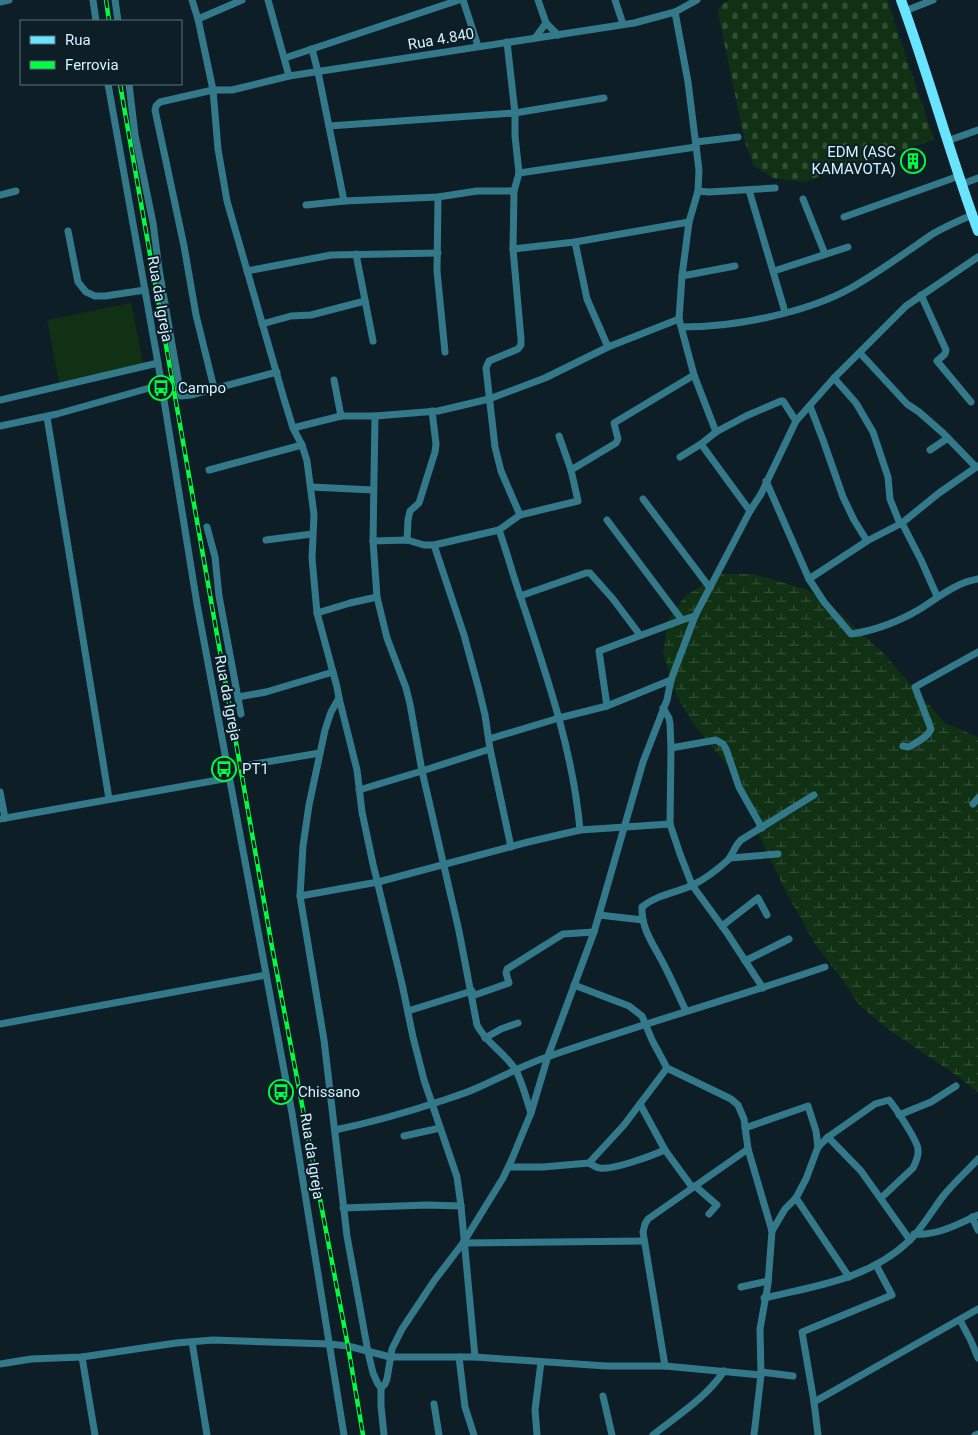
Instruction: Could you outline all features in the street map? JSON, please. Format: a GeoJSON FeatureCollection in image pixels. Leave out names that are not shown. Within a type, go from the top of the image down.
{"type":"FeatureCollection","features":[{"type":"Feature","properties":{"kind":"street"},"geometry":{"type":"LineString","coordinates":[[0,2],[9,0]]}},
{"type":"Feature","properties":{"kind":"street"},"geometry":{"type":"LineString","coordinates":[[93,0],[96,20]]}},
{"type":"Feature","properties":{"kind":"street"},"geometry":{"type":"LineString","coordinates":[[115,0],[118,20]]}},
{"type":"Feature","properties":{"kind":"street"},"geometry":{"type":"LineString","coordinates":[[192,0],[198,19],[212,90],[218,148],[227,201],[284,399],[293,428],[307,460],[314,515],[312,558],[317,613],[357,770],[362,812],[424,1080],[457,1177],[475,1357]]}},
{"type":"Feature","properties":{"kind":"street"},"geometry":{"type":"LineString","coordinates":[[198,19],[242,0]]}},
{"type":"Feature","properties":{"kind":"street"},"geometry":{"type":"LineString","coordinates":[[268,0],[289,76]]}},
{"type":"Feature","properties":{"kind":"street"},"geometry":{"type":"LineString","coordinates":[[285,58],[461,0],[478,46]]}},
{"type":"Feature","properties":{"kind":"street"},"geometry":{"type":"LineString","coordinates":[[538,0],[546,23],[558,35]]}},
{"type":"Feature","properties":{"kind":"street"},"geometry":{"type":"LineString","coordinates":[[615,0],[622,24]]}},
{"type":"Feature","properties":{"kind":"street","name":"Rua 4.840"},"geometry":{"type":"LineString","coordinates":[[214,388],[196,315],[184,246],[155,110],[160,102],[212,90],[232,90],[289,76],[634,23],[675,12],[697,0]]}},
{"type":"Feature","properties":{"kind":"street"},"geometry":{"type":"LineString","coordinates":[[901,0],[920,54],[946,141],[978,231]]}},
{"type":"Feature","properties":{"kind":"street"},"geometry":{"type":"LineString","coordinates":[[905,11],[933,0]]}},
{"type":"Feature","properties":{"kind":"street"},"geometry":{"type":"LineString","coordinates":[[675,12],[688,82],[699,170],[698,191],[689,222],[679,320],[694,375],[716,432]]}},
{"type":"Feature","properties":{"kind":"street"},"geometry":{"type":"LineString","coordinates":[[535,38],[546,23]]}},
{"type":"Feature","properties":{"kind":"street"},"geometry":{"type":"LineString","coordinates":[[507,42],[519,173],[514,191],[513,249],[521,345],[513,351],[493,359],[486,368],[495,447],[501,472],[520,516]]}},
{"type":"Feature","properties":{"kind":"street"},"geometry":{"type":"LineString","coordinates":[[312,49],[344,201]]}},
{"type":"Feature","properties":{"kind":"street","name":"Rua da Igreja"},"geometry":{"type":"LineString","coordinates":[[108,85],[158,363],[197,604],[292,1113],[344,1435]]}},
{"type":"Feature","properties":{"kind":"street","name":"Rua da Igreja"},"geometry":{"type":"LineString","coordinates":[[129,85],[135,135],[153,223],[159,269],[182,396],[214,388]]}},
{"type":"Feature","properties":{"kind":"street"},"geometry":{"type":"LineString","coordinates":[[329,126],[515,113],[604,98]]}},
{"type":"Feature","properties":{"kind":"street"},"geometry":{"type":"LineString","coordinates":[[946,141],[978,130]]}},
{"type":"Feature","properties":{"kind":"street"},"geometry":{"type":"LineString","coordinates":[[519,173],[738,137]]}},
{"type":"Feature","properties":{"kind":"street"},"geometry":{"type":"LineString","coordinates":[[844,217],[960,180],[978,178]]}},
{"type":"Feature","properties":{"kind":"street"},"geometry":{"type":"LineString","coordinates":[[698,191],[775,188]]}},
{"type":"Feature","properties":{"kind":"street"},"geometry":{"type":"LineString","coordinates":[[749,190],[785,312]]}},
{"type":"Feature","properties":{"kind":"street"},"geometry":{"type":"LineString","coordinates":[[0,195],[16,191]]}},
{"type":"Feature","properties":{"kind":"street"},"geometry":{"type":"LineString","coordinates":[[306,205],[438,196],[476,191],[514,191]]}},
{"type":"Feature","properties":{"kind":"street"},"geometry":{"type":"LineString","coordinates":[[438,196],[437,271],[445,352]]}},
{"type":"Feature","properties":{"kind":"street"},"geometry":{"type":"LineString","coordinates":[[803,199],[824,254]]}},
{"type":"Feature","properties":{"kind":"street"},"geometry":{"type":"LineString","coordinates":[[682,328],[757,319],[833,297],[850,289],[933,234],[972,215]]}},
{"type":"Feature","properties":{"kind":"street"},"geometry":{"type":"LineString","coordinates":[[513,249],[574,242],[689,222]]}},
{"type":"Feature","properties":{"kind":"street"},"geometry":{"type":"LineString","coordinates":[[68,231],[78,282],[86,292],[95,296],[105,296],[145,290]]}},
{"type":"Feature","properties":{"kind":"street"},"geometry":{"type":"LineString","coordinates":[[574,242],[587,299],[608,347]]}},
{"type":"Feature","properties":{"kind":"street"},"geometry":{"type":"LineString","coordinates":[[774,271],[848,247]]}},
{"type":"Feature","properties":{"kind":"street"},"geometry":{"type":"LineString","coordinates":[[247,271],[331,255],[438,253]]}},
{"type":"Feature","properties":{"kind":"street"},"geometry":{"type":"LineString","coordinates":[[356,254],[372,341]]}},
{"type":"Feature","properties":{"kind":"street"},"geometry":{"type":"LineString","coordinates":[[381,1388],[387,1379],[392,1349],[402,1329],[434,1281],[463,1243],[509,1167],[531,1113],[548,1056],[594,932],[644,762],[667,700],[671,680],[695,616],[750,510],[761,494],[796,421],[888,322],[921,295],[978,257]]}},
{"type":"Feature","properties":{"kind":"street"},"geometry":{"type":"LineString","coordinates":[[682,276],[735,266]]}},
{"type":"Feature","properties":{"kind":"street"},"geometry":{"type":"LineString","coordinates":[[921,295],[946,350],[945,354],[937,361],[970,402]]}},
{"type":"Feature","properties":{"kind":"street"},"geometry":{"type":"LineString","coordinates":[[262,324],[291,316],[312,315],[365,301]]}},
{"type":"Feature","properties":{"kind":"street"},"geometry":{"type":"LineString","coordinates":[[293,428],[341,416],[374,416],[432,411],[489,399],[545,378],[608,347],[679,320]]}},
{"type":"Feature","properties":{"kind":"street"},"geometry":{"type":"LineString","coordinates":[[809,579],[867,541],[901,524],[939,493],[977,466],[919,412],[907,404],[860,353]]}},
{"type":"Feature","properties":{"kind":"street"},"geometry":{"type":"LineString","coordinates":[[0,400],[158,363]]}},
{"type":"Feature","properties":{"kind":"street"},"geometry":{"type":"LineString","coordinates":[[214,388],[277,372]]}},
{"type":"Feature","properties":{"kind":"street"},"geometry":{"type":"LineString","coordinates":[[571,470],[616,443],[618,439],[614,423],[694,375]]}},
{"type":"Feature","properties":{"kind":"street"},"geometry":{"type":"LineString","coordinates":[[834,378],[856,403],[873,432],[888,477],[890,499],[937,596]]}},
{"type":"Feature","properties":{"kind":"street"},"geometry":{"type":"LineString","coordinates":[[334,380],[341,416]]}},
{"type":"Feature","properties":{"kind":"street"},"geometry":{"type":"LineString","coordinates":[[0,426],[48,417],[160,384]]}},
{"type":"Feature","properties":{"kind":"street"},"geometry":{"type":"LineString","coordinates":[[680,457],[716,432],[746,416],[783,400],[796,421]]}},
{"type":"Feature","properties":{"kind":"street"},"geometry":{"type":"LineString","coordinates":[[810,406],[824,440],[843,497],[867,541]]}},
{"type":"Feature","properties":{"kind":"street"},"geometry":{"type":"LineString","coordinates":[[407,540],[410,511],[418,504],[435,452],[436,444],[432,411]]}},
{"type":"Feature","properties":{"kind":"street"},"geometry":{"type":"LineString","coordinates":[[374,416],[373,541],[377,597],[386,638],[406,688],[477,1025],[485,1038],[516,1070],[531,1113]]}},
{"type":"Feature","properties":{"kind":"street"},"geometry":{"type":"LineString","coordinates":[[48,417],[109,799]]}},
{"type":"Feature","properties":{"kind":"street"},"geometry":{"type":"LineString","coordinates":[[373,541],[407,540],[424,545],[434,545],[499,530],[520,516],[578,501],[571,470],[559,436]]}},
{"type":"Feature","properties":{"kind":"street"},"geometry":{"type":"LineString","coordinates":[[930,450],[948,438]]}},
{"type":"Feature","properties":{"kind":"street"},"geometry":{"type":"LineString","coordinates":[[701,444],[750,510]]}},
{"type":"Feature","properties":{"kind":"street"},"geometry":{"type":"LineString","coordinates":[[209,470],[302,445]]}},
{"type":"Feature","properties":{"kind":"street"},"geometry":{"type":"LineString","coordinates":[[766,481],[809,579],[824,602],[851,634],[861,633],[903,617],[921,608],[937,596],[968,581],[978,579]]}},
{"type":"Feature","properties":{"kind":"street"},"geometry":{"type":"LineString","coordinates":[[312,488],[374,490]]}},
{"type":"Feature","properties":{"kind":"street"},"geometry":{"type":"LineString","coordinates":[[643,498],[710,588]]}},
{"type":"Feature","properties":{"kind":"street"},"geometry":{"type":"LineString","coordinates":[[607,520],[682,620]]}},
{"type":"Feature","properties":{"kind":"street"},"geometry":{"type":"LineString","coordinates":[[207,527],[215,557],[219,596],[241,714]]}},
{"type":"Feature","properties":{"kind":"street"},"geometry":{"type":"LineString","coordinates":[[499,530],[559,718],[570,763],[580,830]]}},
{"type":"Feature","properties":{"kind":"street"},"geometry":{"type":"LineString","coordinates":[[266,540],[312,534]]}},
{"type":"Feature","properties":{"kind":"street"},"geometry":{"type":"LineString","coordinates":[[434,545],[464,635],[485,715],[490,749],[511,847]]}},
{"type":"Feature","properties":{"kind":"street"},"geometry":{"type":"LineString","coordinates":[[520,596],[590,573],[613,599],[640,636]]}},
{"type":"Feature","properties":{"kind":"street"},"geometry":{"type":"LineString","coordinates":[[317,613],[377,597]]}},
{"type":"Feature","properties":{"kind":"street"},"geometry":{"type":"LineString","coordinates":[[607,706],[599,651],[695,616]]}},
{"type":"Feature","properties":{"kind":"street"},"geometry":{"type":"LineString","coordinates":[[903,746],[910,746],[928,734],[931,729],[915,687],[978,652]]}},
{"type":"Feature","properties":{"kind":"street"},"geometry":{"type":"LineString","coordinates":[[238,697],[266,692],[333,672]]}},
{"type":"Feature","properties":{"kind":"street"},"geometry":{"type":"LineString","coordinates":[[489,739],[607,706],[671,680]]}},
{"type":"Feature","properties":{"kind":"street"},"geometry":{"type":"LineString","coordinates":[[339,698],[331,712],[325,730],[309,805],[303,846],[300,896],[317,992],[343,1208],[368,1352],[373,1373],[381,1388],[384,1435]]}},
{"type":"Feature","properties":{"kind":"street"},"geometry":{"type":"LineString","coordinates":[[663,708],[669,718],[671,748],[670,824],[680,854],[692,885],[763,988]]}},
{"type":"Feature","properties":{"kind":"street"},"geometry":{"type":"LineString","coordinates":[[671,748],[716,740],[723,744],[739,787],[762,828]]}},
{"type":"Feature","properties":{"kind":"street"},"geometry":{"type":"LineString","coordinates":[[360,790],[490,749]]}},
{"type":"Feature","properties":{"kind":"street"},"geometry":{"type":"LineString","coordinates":[[248,765],[320,753]]}},
{"type":"Feature","properties":{"kind":"street"},"geometry":{"type":"LineString","coordinates":[[0,792],[3,818],[229,778]]}},
{"type":"Feature","properties":{"kind":"street"},"geometry":{"type":"LineString","coordinates":[[686,1011],[662,960],[652,944],[643,920],[642,908],[652,900],[692,885],[707,876],[730,858],[735,846],[741,840],[814,795]]}},
{"type":"Feature","properties":{"kind":"street"},"geometry":{"type":"LineString","coordinates":[[300,896],[378,882],[580,830],[670,824]]}},
{"type":"Feature","properties":{"kind":"street"},"geometry":{"type":"LineString","coordinates":[[730,858],[778,854]]}},
{"type":"Feature","properties":{"kind":"street"},"geometry":{"type":"LineString","coordinates":[[722,926],[758,898],[767,915]]}},
{"type":"Feature","properties":{"kind":"street"},"geometry":{"type":"LineString","coordinates":[[599,915],[643,920]]}},
{"type":"Feature","properties":{"kind":"street"},"geometry":{"type":"LineString","coordinates":[[408,1011],[509,983],[506,973],[507,969],[563,934],[594,932]]}},
{"type":"Feature","properties":{"kind":"street"},"geometry":{"type":"LineString","coordinates":[[745,961],[788,939]]}},
{"type":"Feature","properties":{"kind":"street"},"geometry":{"type":"LineString","coordinates":[[335,1130],[391,1117],[432,1104],[476,1089],[548,1056],[825,967]]}},
{"type":"Feature","properties":{"kind":"street"},"geometry":{"type":"LineString","coordinates":[[0,1024],[266,975]]}},
{"type":"Feature","properties":{"kind":"street"},"geometry":{"type":"LineString","coordinates":[[574,985],[629,1006],[642,1016],[667,1068],[738,1104],[745,1128],[748,1149],[772,1231],[768,1281],[760,1329],[761,1373],[754,1435]]}},
{"type":"Feature","properties":{"kind":"street"},"geometry":{"type":"LineString","coordinates":[[485,1038],[501,1029],[518,1024]]}},
{"type":"Feature","properties":{"kind":"street"},"geometry":{"type":"LineString","coordinates":[[589,1163],[624,1125],[667,1068]]}},
{"type":"Feature","properties":{"kind":"street"},"geometry":{"type":"LineString","coordinates":[[900,1115],[931,1102],[956,1086]]}},
{"type":"Feature","properties":{"kind":"street"},"geometry":{"type":"LineString","coordinates":[[818,1146],[875,1104],[889,1100],[918,1147],[917,1162],[881,1198]]}},
{"type":"Feature","properties":{"kind":"street"},"geometry":{"type":"LineString","coordinates":[[640,1104],[665,1150],[694,1186],[717,1206],[709,1214]]}},
{"type":"Feature","properties":{"kind":"street"},"geometry":{"type":"LineString","coordinates":[[745,1128],[808,1106],[816,1131],[818,1146],[806,1179],[796,1198],[785,1209],[772,1231]]}},
{"type":"Feature","properties":{"kind":"street"},"geometry":{"type":"LineString","coordinates":[[404,1136],[440,1128]]}},
{"type":"Feature","properties":{"kind":"street"},"geometry":{"type":"LineString","coordinates":[[828,1137],[861,1171],[912,1237]]}},
{"type":"Feature","properties":{"kind":"street"},"geometry":{"type":"LineString","coordinates":[[665,1366],[643,1228],[648,1219],[748,1149]]}},
{"type":"Feature","properties":{"kind":"street"},"geometry":{"type":"LineString","coordinates":[[509,1167],[543,1167],[589,1163],[599,1168],[607,1168],[665,1150]]}},
{"type":"Feature","properties":{"kind":"street"},"geometry":{"type":"LineString","coordinates":[[764,1298],[841,1280],[876,1265],[896,1252],[912,1237],[945,1194],[978,1159]]}},
{"type":"Feature","properties":{"kind":"street"},"geometry":{"type":"LineString","coordinates":[[796,1198],[849,1277]]}},
{"type":"Feature","properties":{"kind":"street"},"geometry":{"type":"LineString","coordinates":[[343,1208],[427,1205],[461,1206]]}},
{"type":"Feature","properties":{"kind":"street"},"geometry":{"type":"LineString","coordinates":[[912,1237],[934,1233],[975,1216],[978,1230]]}},
{"type":"Feature","properties":{"kind":"street"},"geometry":{"type":"LineString","coordinates":[[463,1243],[644,1241]]}},
{"type":"Feature","properties":{"kind":"street"},"geometry":{"type":"LineString","coordinates":[[818,1435],[802,1332],[892,1295],[876,1265]]}},
{"type":"Feature","properties":{"kind":"street"},"geometry":{"type":"LineString","coordinates":[[740,1287],[768,1281]]}},
{"type":"Feature","properties":{"kind":"street"},"geometry":{"type":"LineString","coordinates":[[814,1402],[978,1309]]}},
{"type":"Feature","properties":{"kind":"street"},"geometry":{"type":"LineString","coordinates":[[960,1320],[978,1358]]}},
{"type":"Feature","properties":{"kind":"street"},"geometry":{"type":"LineString","coordinates":[[0,1364],[31,1359],[82,1357],[213,1340],[328,1344],[348,1346],[390,1357],[475,1357],[606,1366],[665,1366],[793,1376]]}},
{"type":"Feature","properties":{"kind":"street"},"geometry":{"type":"LineString","coordinates":[[192,1342],[207,1435]]}},
{"type":"Feature","properties":{"kind":"street"},"geometry":{"type":"LineString","coordinates":[[82,1357],[95,1435]]}},
{"type":"Feature","properties":{"kind":"street"},"geometry":{"type":"LineString","coordinates":[[459,1357],[465,1407],[474,1435]]}},
{"type":"Feature","properties":{"kind":"street"},"geometry":{"type":"LineString","coordinates":[[537,1435],[536,1410],[540,1362]]}},
{"type":"Feature","properties":{"kind":"street"},"geometry":{"type":"LineString","coordinates":[[653,1435],[707,1392],[724,1371]]}},
{"type":"Feature","properties":{"kind":"street"},"geometry":{"type":"LineString","coordinates":[[602,1396],[612,1435]]}},
{"type":"Feature","properties":{"kind":"street"},"geometry":{"type":"LineString","coordinates":[[434,1404],[439,1435]]}},
{"type":"Feature","properties":{"kind":"green space"},"geometry":{"type":"Polygon","coordinates":[[[729,0],[887,0],[934,140],[803,182],[773,178],[754,166],[745,142],[718,13],[720,6],[729,0]]]}},
{"type":"Feature","properties":{"kind":"green space"},"geometry":{"type":"Polygon","coordinates":[[[131,303],[144,366],[59,382],[47,320],[131,303]]]}},
{"type":"Feature","properties":{"kind":"green space"},"geometry":{"type":"Polygon","coordinates":[[[721,574],[753,574],[808,590],[842,615],[883,653],[945,723],[978,737],[978,1092],[888,1029],[859,1005],[815,944],[785,890],[761,840],[742,783],[693,724],[674,690],[663,653],[668,620],[685,596],[721,574]]]}},
{"type":"Feature","properties":{"kind":"railway"},"geometry":{"type":"LineString","coordinates":[[106,0],[109,20]]}},
{"type":"Feature","properties":{"kind":"railway"},"geometry":{"type":"LineString","coordinates":[[120,85],[272,947],[348,1346],[363,1435]]}},
{"type":"Feature","properties":{"kind":"place","name":"EDM (ASC KAMAVOTA)"},"geometry":{"type":"Point","coordinates":[913,161]}},
{"type":"Feature","properties":{"kind":"place","name":"Campo"},"geometry":{"type":"Point","coordinates":[161,388]}},
{"type":"Feature","properties":{"kind":"place","name":"PT1"},"geometry":{"type":"Point","coordinates":[224,769]}},
{"type":"Feature","properties":{"kind":"place","name":"Chissano"},"geometry":{"type":"Point","coordinates":[281,1092]}}]}
